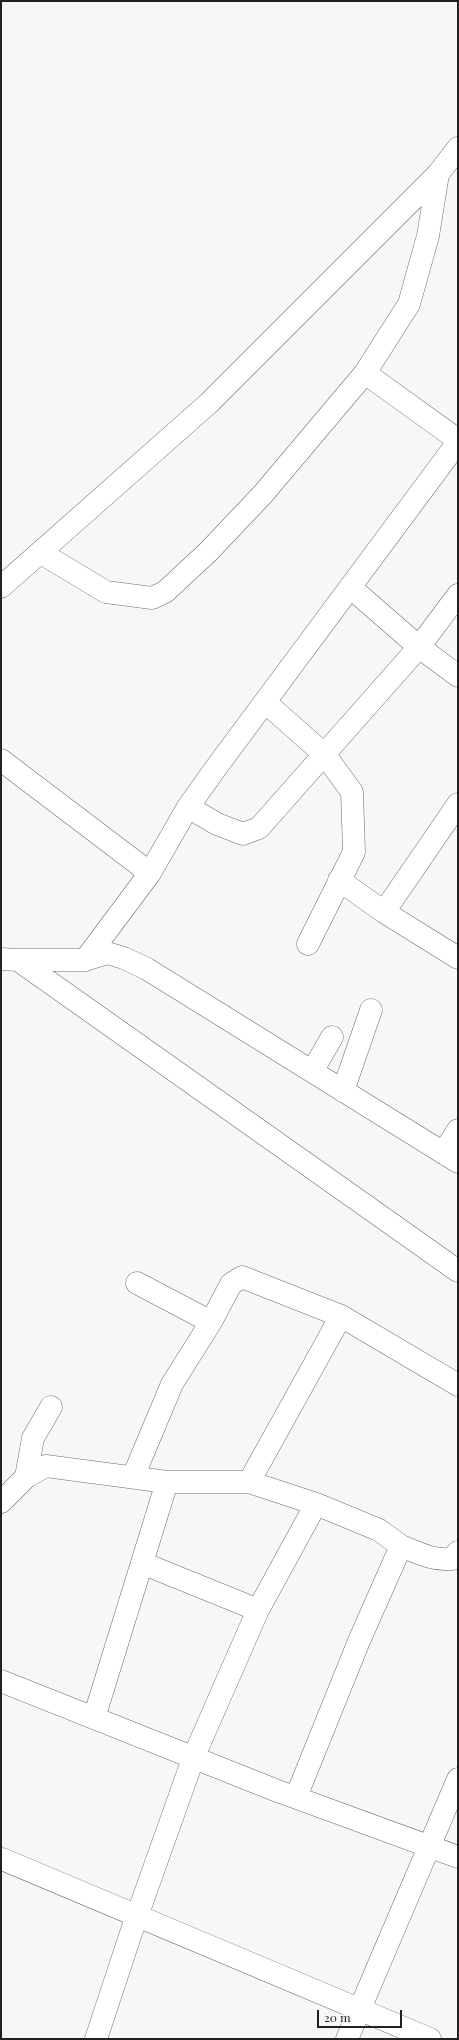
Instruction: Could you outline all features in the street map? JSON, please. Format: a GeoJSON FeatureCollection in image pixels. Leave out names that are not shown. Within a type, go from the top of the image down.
{"type":"FeatureCollection","features":[{"type":"Feature","properties":{"kind":"street"},"geometry":{"type":"LineString","coordinates":[[1,587],[209,403],[438,174],[458,148]]}},
{"type":"Feature","properties":{"kind":"street"},"geometry":{"type":"LineString","coordinates":[[41,553],[106,592],[152,598],[165,592],[208,552],[263,494],[365,373],[409,304],[428,236],[438,174]]}},
{"type":"Feature","properties":{"kind":"street"},"geometry":{"type":"LineString","coordinates":[[85,960],[150,874],[188,807],[458,441],[365,373]]}},
{"type":"Feature","properties":{"kind":"street"},"geometry":{"type":"LineString","coordinates":[[350,587],[419,647],[458,676]]}},
{"type":"Feature","properties":{"kind":"street"},"geometry":{"type":"LineString","coordinates":[[188,807],[217,824],[243,834],[259,828],[419,647],[458,595]]}},
{"type":"Feature","properties":{"kind":"street"},"geometry":{"type":"LineString","coordinates":[[265,702],[324,755],[352,792],[354,852],[308,944]]}},
{"type":"Feature","properties":{"kind":"street"},"geometry":{"type":"LineString","coordinates":[[1,760],[150,874]]}},
{"type":"Feature","properties":{"kind":"street"},"geometry":{"type":"LineString","coordinates":[[384,912],[458,804]]}},
{"type":"Feature","properties":{"kind":"street"},"geometry":{"type":"LineString","coordinates":[[339,880],[384,912],[458,958]]}},
{"type":"Feature","properties":{"kind":"street"},"geometry":{"type":"LineString","coordinates":[[9,960],[85,960],[107,953],[124,958],[146,969],[313,1070],[343,1091],[451,1157],[458,1130]]}},
{"type":"Feature","properties":{"kind":"street"},"geometry":{"type":"LineString","coordinates":[[9,960],[458,1271]]}},
{"type":"Feature","properties":{"kind":"street"},"geometry":{"type":"LineString","coordinates":[[343,1091],[371,1010]]}},
{"type":"Feature","properties":{"kind":"street"},"geometry":{"type":"LineString","coordinates":[[313,1070],[332,1037]]}},
{"type":"Feature","properties":{"kind":"street"},"geometry":{"type":"LineString","coordinates":[[133,1477],[172,1384],[211,1322],[231,1284],[242,1278],[341,1316],[458,1385]]}},
{"type":"Feature","properties":{"kind":"street"},"geometry":{"type":"LineString","coordinates":[[137,1283],[211,1322]]}},
{"type":"Feature","properties":{"kind":"street"},"geometry":{"type":"LineString","coordinates":[[249,1482],[341,1316]]}},
{"type":"Feature","properties":{"kind":"street"},"geometry":{"type":"LineString","coordinates":[[26,1477],[33,1438],[51,1407]]}},
{"type":"Feature","properties":{"kind":"street"},"geometry":{"type":"LineString","coordinates":[[1,1502],[26,1477],[46,1466],[167,1482],[249,1482],[316,1504],[379,1530],[401,1546],[432,1558],[445,1560],[452,1559],[458,1552]]}},
{"type":"Feature","properties":{"kind":"street"},"geometry":{"type":"LineString","coordinates":[[94,1718],[167,1482]]}},
{"type":"Feature","properties":{"kind":"street"},"geometry":{"type":"LineString","coordinates":[[96,2039],[130,1936],[194,1756],[258,1610],[316,1504]]}},
{"type":"Feature","properties":{"kind":"street"},"geometry":{"type":"LineString","coordinates":[[296,1797],[359,1641],[401,1546]]}},
{"type":"Feature","properties":{"kind":"street"},"geometry":{"type":"LineString","coordinates":[[142,1563],[258,1610]]}},
{"type":"Feature","properties":{"kind":"street"},"geometry":{"type":"LineString","coordinates":[[1,1681],[296,1797],[458,1857]]}},
{"type":"Feature","properties":{"kind":"street"},"geometry":{"type":"LineString","coordinates":[[347,2039],[428,1846],[458,1779]]}},
{"type":"Feature","properties":{"kind":"street"},"geometry":{"type":"LineString","coordinates":[[2,1858],[138,1917],[430,2039]]}}]}
